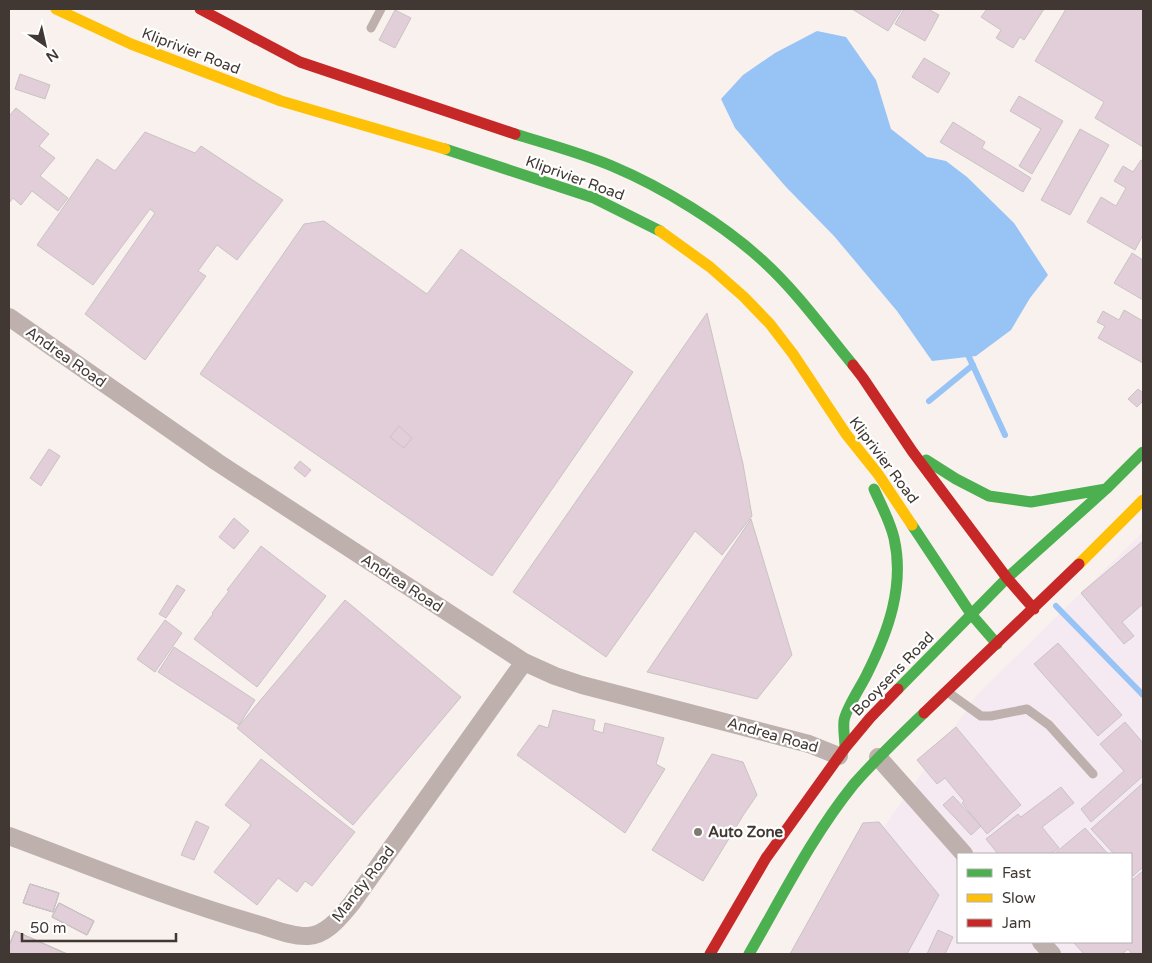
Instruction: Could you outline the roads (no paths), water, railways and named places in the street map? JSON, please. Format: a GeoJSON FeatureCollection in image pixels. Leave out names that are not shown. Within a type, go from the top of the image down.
{"type":"FeatureCollection","features":[{"type":"Feature","properties":{"kind":"main road","name":"Kliprivier Road"},"geometry":{"type":"LineString","coordinates":[[56,9],[131,44],[281,101],[529,176],[594,198],[661,232],[710,267],[744,297],[770,324],[793,354],[846,434],[878,474],[971,614],[997,644]]}},
{"type":"Feature","properties":{"kind":"main road","name":"Kliprivier Road"},"geometry":{"type":"LineString","coordinates":[[200,9],[300,62],[612,166],[673,198],[719,226],[763,261],[798,298],[863,378],[912,451],[1007,578],[1034,609]]}},
{"type":"Feature","properties":{"kind":"main road"},"geometry":{"type":"LineString","coordinates":[[842,752],[845,717],[884,639],[898,586],[894,541],[885,511],[846,434]]}},
{"type":"Feature","properties":{"kind":"main road"},"geometry":{"type":"LineString","coordinates":[[912,451],[956,479],[989,496],[1031,502],[1106,489]]}},
{"type":"Feature","properties":{"kind":"main road","name":"Booysens Road"},"geometry":{"type":"LineString","coordinates":[[710,954],[766,858],[842,752],[870,718],[1007,578],[1106,489],[1143,452]]}},
{"type":"Feature","properties":{"kind":"main road"},"geometry":{"type":"LineString","coordinates":[[749,954],[816,839],[853,786],[878,757],[1034,609],[1143,500]]}},
{"type":"Feature","properties":{"kind":"street","name":"Andrea Road"},"geometry":{"type":"LineString","coordinates":[[9,318],[217,462],[524,662],[554,676],[582,685],[842,752]]}},
{"type":"Feature","properties":{"kind":"street","name":"Mandy Road"},"geometry":{"type":"LineString","coordinates":[[9,836],[226,915],[293,934],[308,936],[319,933],[328,928],[352,903],[524,662]]}},
{"type":"Feature","properties":{"kind":"street"},"geometry":{"type":"LineString","coordinates":[[878,757],[963,853]]}},
{"type":"Feature","properties":{"kind":"street"},"geometry":{"type":"LineString","coordinates":[[1042,943],[1052,954]]}},
{"type":"Feature","properties":{"kind":"lane"},"geometry":{"type":"LineString","coordinates":[[371,28],[381,9]]}},
{"type":"Feature","properties":{"kind":"lane"},"geometry":{"type":"LineString","coordinates":[[947,691],[981,716],[991,716],[1027,709],[1050,725],[1093,774]]}},
{"type":"Feature","properties":{"kind":"water"},"geometry":{"type":"Polygon","coordinates":[[[817,31],[846,37],[876,80],[891,129],[927,157],[946,161],[967,177],[1014,223],[1048,275],[1030,298],[1011,330],[976,356],[932,361],[897,311],[834,236],[786,187],[735,128],[721,99],[743,75],[775,53],[817,31]]]}},
{"type":"Feature","properties":{"kind":"waterway"},"geometry":{"type":"LineString","coordinates":[[969,357],[1005,435]]}},
{"type":"Feature","properties":{"kind":"waterway"},"geometry":{"type":"LineString","coordinates":[[929,401],[973,365]]}},
{"type":"Feature","properties":{"kind":"waterway"},"geometry":{"type":"LineString","coordinates":[[1056,606],[1143,695]]}},
{"type":"Feature","properties":{"kind":"place","name":"Auto Zone"},"geometry":{"type":"Point","coordinates":[698,832]}}]}
